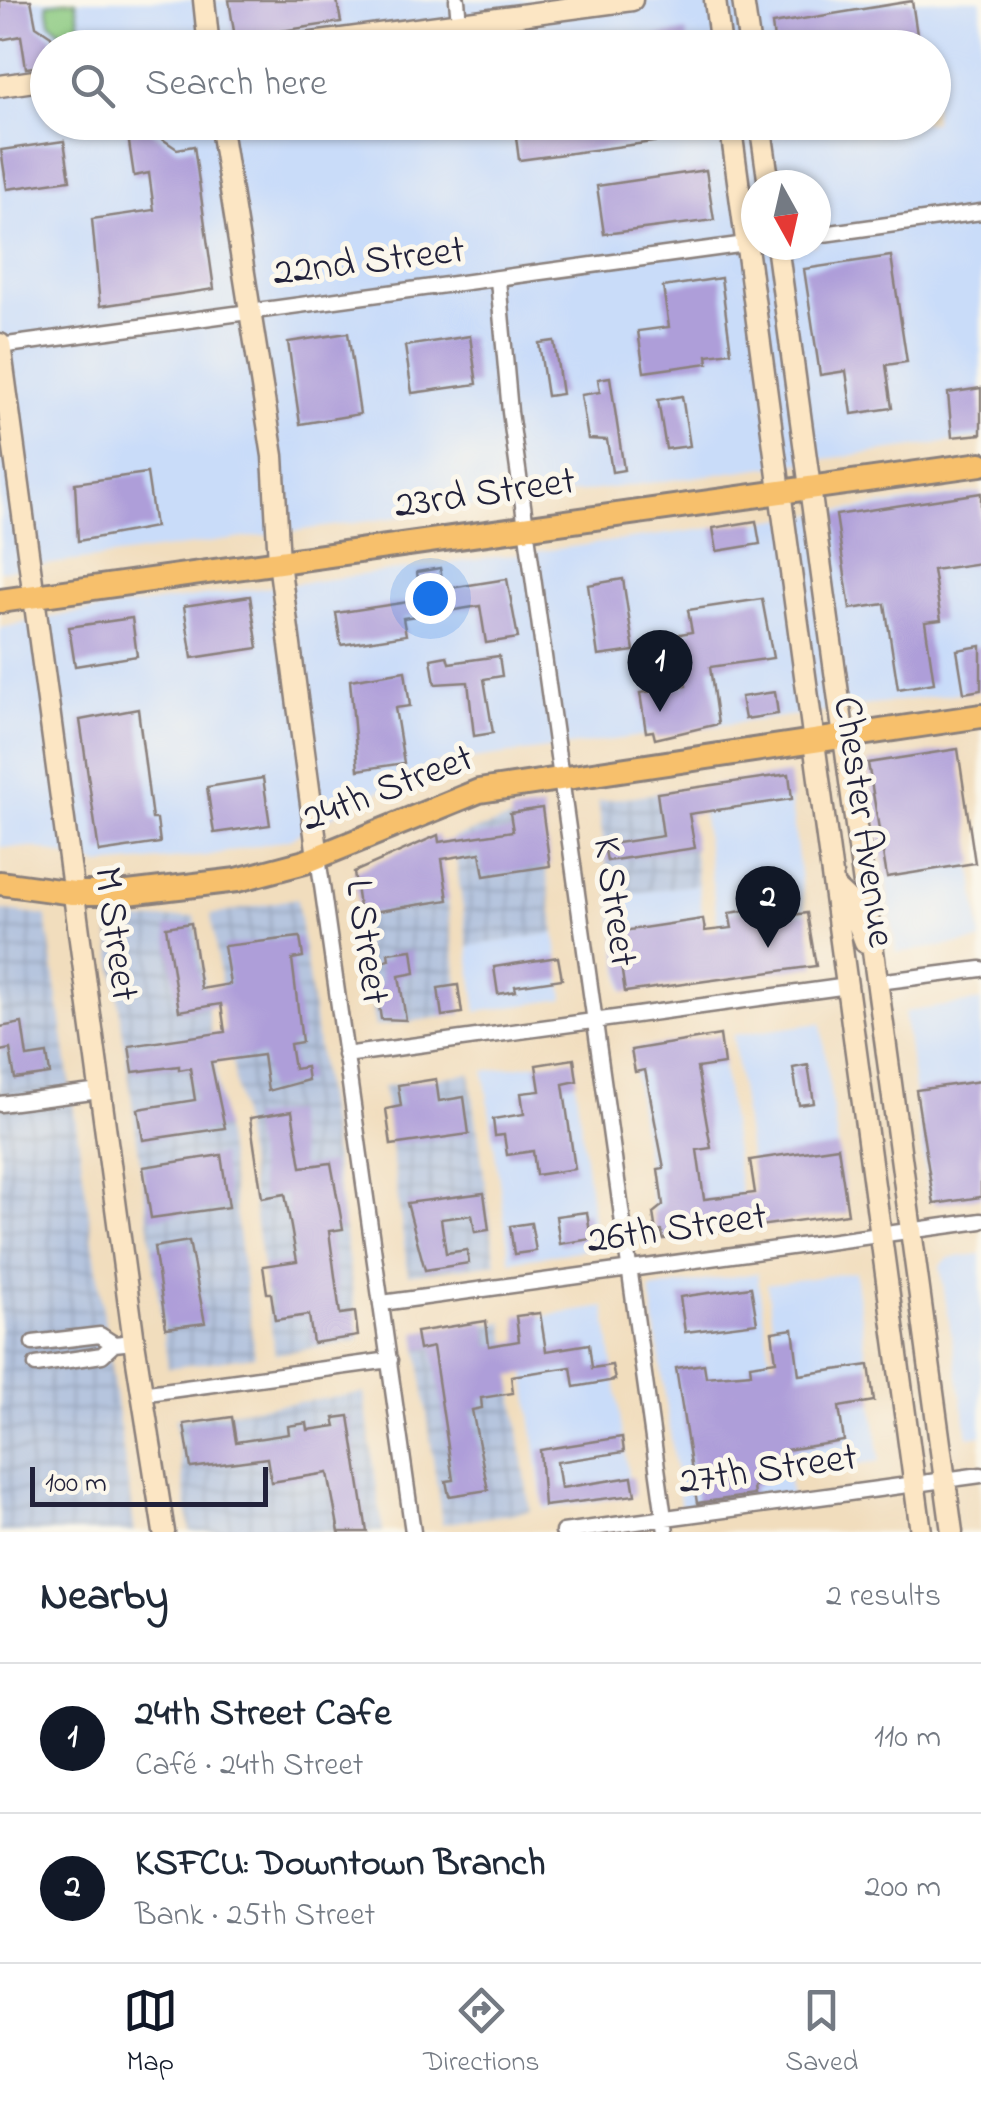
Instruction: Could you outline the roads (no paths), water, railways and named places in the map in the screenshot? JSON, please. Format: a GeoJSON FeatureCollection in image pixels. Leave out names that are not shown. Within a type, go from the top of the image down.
{"type":"FeatureCollection","features":[{"type":"Feature","properties":{"kind":"main road"},"geometry":{"type":"LineString","coordinates":[[204,0],[208,30]]}},
{"type":"Feature","properties":{"kind":"main road"},"geometry":{"type":"LineString","coordinates":[[402,30],[632,0]]}},
{"type":"Feature","properties":{"kind":"main road"},"geometry":{"type":"LineString","coordinates":[[715,0],[719,30]]}},
{"type":"Feature","properties":{"kind":"main road"},"geometry":{"type":"LineString","coordinates":[[743,0],[747,30]]}},
{"type":"Feature","properties":{"kind":"main road"},"geometry":{"type":"LineString","coordinates":[[0,86],[30,82]]}},
{"type":"Feature","properties":{"kind":"main road","name":"L Street"},"geometry":{"type":"LineString","coordinates":[[223,140],[273,456],[279,562],[318,856]]}},
{"type":"Feature","properties":{"kind":"main road","name":"Chester Avenue"},"geometry":{"type":"LineString","coordinates":[[732,140],[741,206]]}},
{"type":"Feature","properties":{"kind":"main road"},"geometry":{"type":"LineString","coordinates":[[763,140],[767,170]]}},
{"type":"Feature","properties":{"kind":"main road","name":"Chester Avenue"},"geometry":{"type":"LineString","coordinates":[[748,260],[921,1532]]}},
{"type":"Feature","properties":{"kind":"main road","name":"Chester Avenue"},"geometry":{"type":"LineString","coordinates":[[779,260],[952,1532]]}},
{"type":"Feature","properties":{"kind":"main road","name":"M Street"},"geometry":{"type":"LineString","coordinates":[[0,345],[100,1092],[124,1343],[141,1394],[164,1532]]}},
{"type":"Feature","properties":{"kind":"main road","name":"23rd Street"},"geometry":{"type":"LineString","coordinates":[[0,600],[981,464]]}},
{"type":"Feature","properties":{"kind":"main road","name":"24th Street"},"geometry":{"type":"LineString","coordinates":[[0,883],[73,893],[201,886],[318,856],[461,796],[563,776],[981,716]]}},
{"type":"Feature","properties":{"kind":"main road"},"geometry":{"type":"LineString","coordinates":[[835,888],[850,902],[878,982]]}},
{"type":"Feature","properties":{"kind":"street"},"geometry":{"type":"LineString","coordinates":[[456,0],[459,22]]}},
{"type":"Feature","properties":{"kind":"street"},"geometry":{"type":"LineString","coordinates":[[831,234],[981,212]]}},
{"type":"Feature","properties":{"kind":"street","name":"22nd Street"},"geometry":{"type":"LineString","coordinates":[[0,345],[741,245]]}},
{"type":"Feature","properties":{"kind":"street","name":"K Street"},"geometry":{"type":"LineString","coordinates":[[498,280],[506,385],[665,1525]]}},
{"type":"Feature","properties":{"kind":"street","name":"L Street"},"geometry":{"type":"LineString","coordinates":[[318,856],[413,1532]]}},
{"type":"Feature","properties":{"kind":"street"},"geometry":{"type":"LineString","coordinates":[[878,982],[981,969]]}},
{"type":"Feature","properties":{"kind":"street"},"geometry":{"type":"LineString","coordinates":[[345,1055],[848,986]]}},
{"type":"Feature","properties":{"kind":"street"},"geometry":{"type":"LineString","coordinates":[[0,1104],[100,1092]]}},
{"type":"Feature","properties":{"kind":"street","name":"26th Street"},"geometry":{"type":"LineString","coordinates":[[382,1302],[981,1221]]}},
{"type":"Feature","properties":{"kind":"street"},"geometry":{"type":"LineString","coordinates":[[34,1342],[100,1334],[124,1343]]}},
{"type":"Feature","properties":{"kind":"street"},"geometry":{"type":"LineString","coordinates":[[36,1364],[102,1355],[124,1343]]}},
{"type":"Feature","properties":{"kind":"street"},"geometry":{"type":"LineString","coordinates":[[141,1394],[390,1360]]}},
{"type":"Feature","properties":{"kind":"street","name":"27th Street"},"geometry":{"type":"LineString","coordinates":[[563,1532],[665,1525],[981,1475]]}},
{"type":"Feature","properties":{"kind":"place","name":"24th Street Cafe"},"geometry":{"type":"Point","coordinates":[660,712]}},
{"type":"Feature","properties":{"kind":"place","name":"KSFCU: Downtown Branch"},"geometry":{"type":"Point","coordinates":[768,948]}}]}
